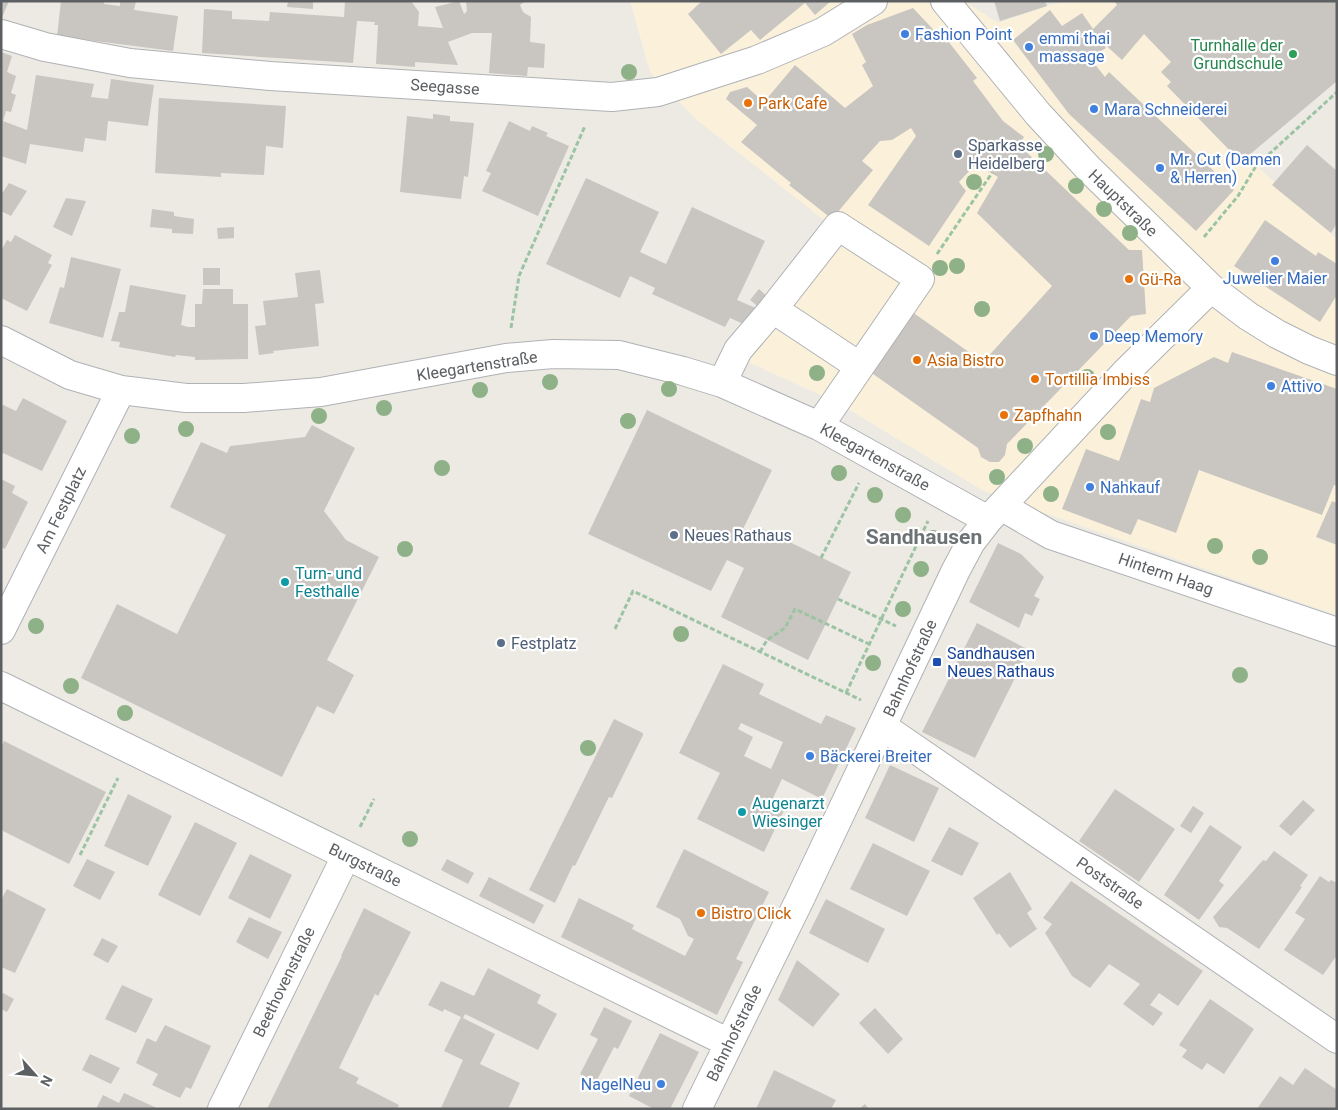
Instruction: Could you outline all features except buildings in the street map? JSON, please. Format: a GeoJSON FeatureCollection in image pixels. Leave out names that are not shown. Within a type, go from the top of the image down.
{"type":"FeatureCollection","features":[{"type":"Feature","properties":{"kind":"street","name":"Seegasse"},"geometry":{"type":"LineString","coordinates":[[1,34],[45,47],[130,64],[270,76],[612,97],[658,92],[757,60],[823,32],[873,1]]}},
{"type":"Feature","properties":{"kind":"street","name":"Hauptstraße"},"geometry":{"type":"LineString","coordinates":[[953,5],[1038,114],[1088,168],[1211,288],[1248,316],[1277,334],[1337,361]]}},
{"type":"Feature","properties":{"kind":"street"},"geometry":{"type":"LineString","coordinates":[[722,383],[738,350],[773,309],[838,226],[920,279],[819,426]]}},
{"type":"Feature","properties":{"kind":"street","name":"Bahnhofstraße"},"geometry":{"type":"LineString","coordinates":[[696,1109],[777,948],[970,542],[994,513],[1125,373],[1211,288]]}},
{"type":"Feature","properties":{"kind":"street"},"geometry":{"type":"LineString","coordinates":[[773,309],[860,366]]}},
{"type":"Feature","properties":{"kind":"street","name":"Kleegartenstraße"},"geometry":{"type":"LineString","coordinates":[[1,340],[70,375],[121,390],[186,398],[244,398],[311,393],[506,358],[553,354],[619,355],[722,383],[819,426],[942,494],[994,513]]}},
{"type":"Feature","properties":{"kind":"street","name":"Am Festplatz"},"geometry":{"type":"LineString","coordinates":[[1,630],[121,390]]}},
{"type":"Feature","properties":{"kind":"street","name":"Hinterm Haag"},"geometry":{"type":"LineString","coordinates":[[994,513],[1051,535],[1337,632]]}},
{"type":"Feature","properties":{"kind":"street","name":"Burgstraße"},"geometry":{"type":"LineString","coordinates":[[1,686],[729,1043]]}},
{"type":"Feature","properties":{"kind":"street","name":"Poststraße"},"geometry":{"type":"LineString","coordinates":[[886,720],[1337,1039]]}},
{"type":"Feature","properties":{"kind":"street","name":"Beethovenstraße"},"geometry":{"type":"LineString","coordinates":[[222,1109],[346,856]]}},
{"type":"Feature","properties":{"kind":"path"},"geometry":{"type":"LineString","coordinates":[[1199,244],[1238,196],[1256,166],[1337,92]]}},
{"type":"Feature","properties":{"kind":"path"},"geometry":{"type":"LineString","coordinates":[[506,358],[519,276],[586,124]]}},
{"type":"Feature","properties":{"kind":"path"},"geometry":{"type":"LineString","coordinates":[[920,279],[992,173]]}},
{"type":"Feature","properties":{"kind":"path"},"geometry":{"type":"LineString","coordinates":[[821,558],[872,455]]}},
{"type":"Feature","properties":{"kind":"path"},"geometry":{"type":"LineString","coordinates":[[846,693],[942,494]]}},
{"type":"Feature","properties":{"kind":"path"},"geometry":{"type":"LineString","coordinates":[[616,629],[633,592],[846,693],[886,720]]}},
{"type":"Feature","properties":{"kind":"path"},"geometry":{"type":"LineString","coordinates":[[838,599],[924,639]]}},
{"type":"Feature","properties":{"kind":"path"},"geometry":{"type":"LineString","coordinates":[[760,652],[767,640],[785,628],[795,609],[869,644]]}},
{"type":"Feature","properties":{"kind":"path"},"geometry":{"type":"LineString","coordinates":[[80,855],[132,751]]}},
{"type":"Feature","properties":{"kind":"shaded area"},"geometry":{"type":"Polygon","coordinates":[[[630,1],[964,1],[998,23],[1066,1],[1114,1],[1171,62],[1161,72],[1171,82],[1167,86],[1241,162],[1247,157],[1337,239],[1337,615],[982,490],[838,403],[726,352],[829,224],[697,120],[650,72],[630,1]]]}},
{"type":"Feature","properties":{"kind":"place","name":"Fashion Point"},"geometry":{"type":"Point","coordinates":[905,34]}},
{"type":"Feature","properties":{"kind":"place","name":"emmi thai massage"},"geometry":{"type":"Point","coordinates":[1029,47]}},
{"type":"Feature","properties":{"kind":"place","name":"Turnhalle der Grundschule"},"geometry":{"type":"Point","coordinates":[1293,54]}},
{"type":"Feature","properties":{"kind":"place","name":"Park Cafe"},"geometry":{"type":"Point","coordinates":[748,103]}},
{"type":"Feature","properties":{"kind":"place","name":"Mara Schneiderei"},"geometry":{"type":"Point","coordinates":[1094,109]}},
{"type":"Feature","properties":{"kind":"place","name":"Sparkasse Heidelberg"},"geometry":{"type":"Point","coordinates":[958,154]}},
{"type":"Feature","properties":{"kind":"place","name":"Mr. Cut (Damen & Herren)"},"geometry":{"type":"Point","coordinates":[1160,168]}},
{"type":"Feature","properties":{"kind":"place","name":"Juwelier Maier"},"geometry":{"type":"Point","coordinates":[1275,261]}},
{"type":"Feature","properties":{"kind":"place","name":"Gü-Ra"},"geometry":{"type":"Point","coordinates":[1129,279]}},
{"type":"Feature","properties":{"kind":"place","name":"Deep Memory"},"geometry":{"type":"Point","coordinates":[1094,336]}},
{"type":"Feature","properties":{"kind":"place","name":"Asia Bistro"},"geometry":{"type":"Point","coordinates":[917,360]}},
{"type":"Feature","properties":{"kind":"place","name":"Tortillia Imbiss"},"geometry":{"type":"Point","coordinates":[1035,379]}},
{"type":"Feature","properties":{"kind":"place","name":"Attivo"},"geometry":{"type":"Point","coordinates":[1271,386]}},
{"type":"Feature","properties":{"kind":"place","name":"Zapfhahn"},"geometry":{"type":"Point","coordinates":[1004,415]}},
{"type":"Feature","properties":{"kind":"place","name":"Nahkauf"},"geometry":{"type":"Point","coordinates":[1090,487]}},
{"type":"Feature","properties":{"kind":"place","name":"Neues Rathaus"},"geometry":{"type":"Point","coordinates":[674,535]}},
{"type":"Feature","properties":{"kind":"place","name":"Turn- und Festhalle"},"geometry":{"type":"Point","coordinates":[285,582]}},
{"type":"Feature","properties":{"kind":"place","name":"Festplatz"},"geometry":{"type":"Point","coordinates":[501,643]}},
{"type":"Feature","properties":{"kind":"place","name":"Sandhausen Neues Rathaus"},"geometry":{"type":"Point","coordinates":[937,662]}},
{"type":"Feature","properties":{"kind":"place","name":"Bäckerei Breiter"},"geometry":{"type":"Point","coordinates":[810,756]}},
{"type":"Feature","properties":{"kind":"place","name":"Augenarzt Wiesinger"},"geometry":{"type":"Point","coordinates":[742,812]}},
{"type":"Feature","properties":{"kind":"place","name":"Bistro Click"},"geometry":{"type":"Point","coordinates":[701,913]}},
{"type":"Feature","properties":{"kind":"place","name":"NagelNeu"},"geometry":{"type":"Point","coordinates":[661,1084]}},
{"type":"Feature","properties":{"kind":"district","name":"Sandhausen"},"geometry":{"type":"Point","coordinates":[924,537]}}]}
